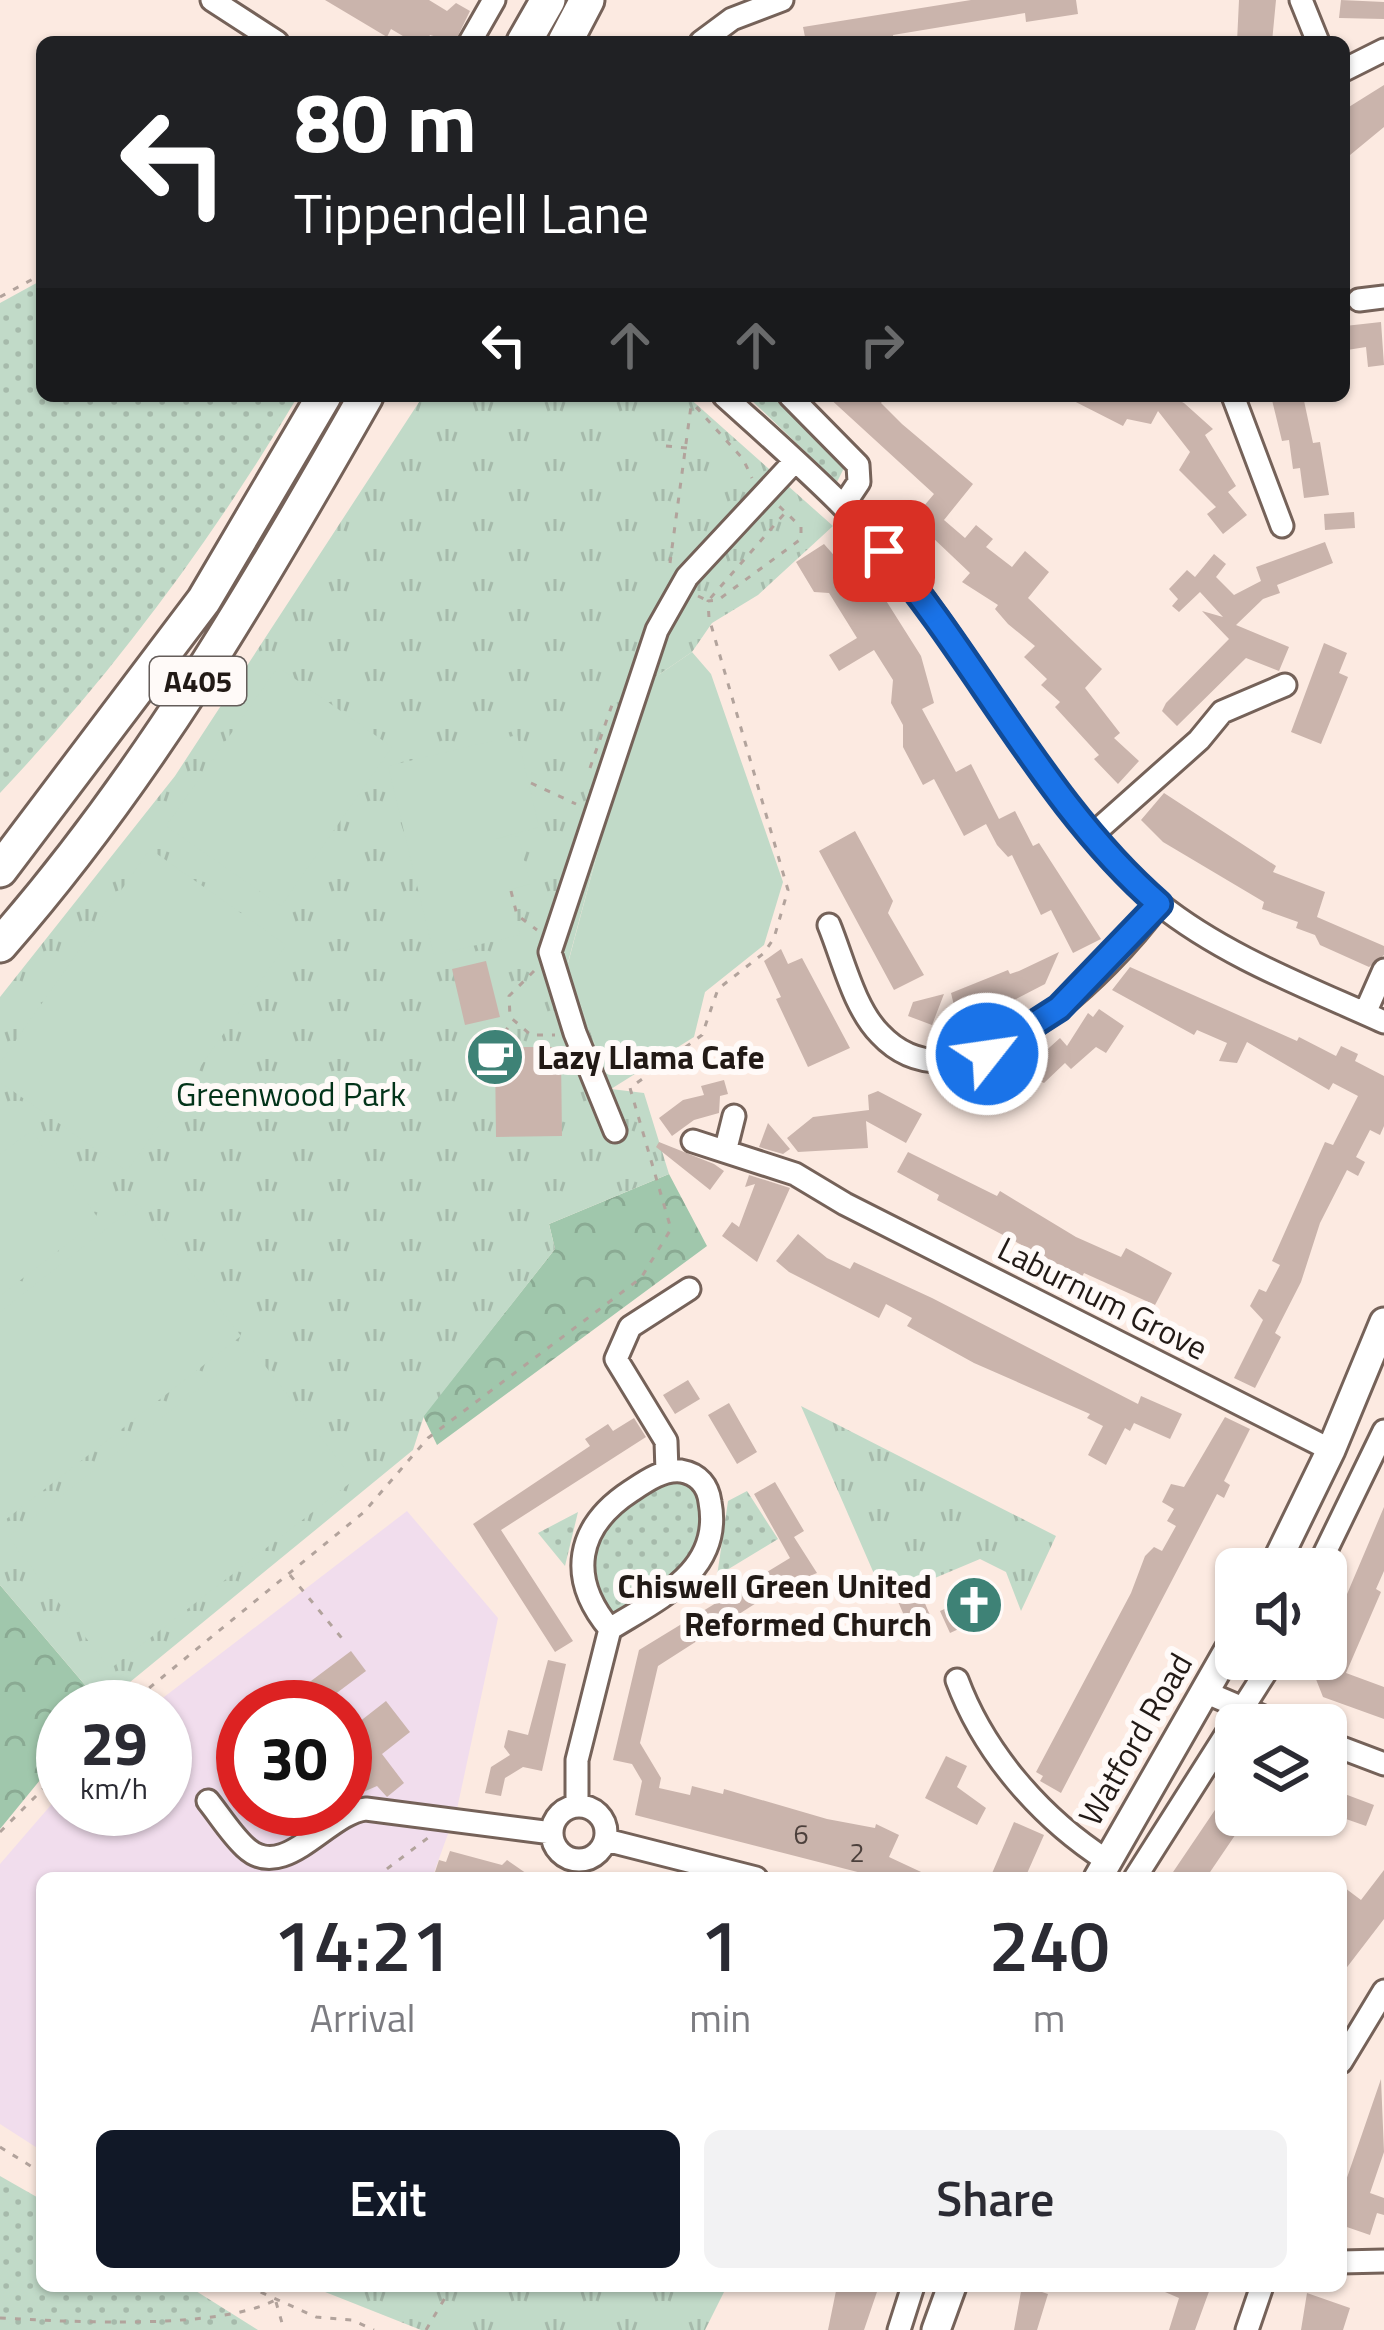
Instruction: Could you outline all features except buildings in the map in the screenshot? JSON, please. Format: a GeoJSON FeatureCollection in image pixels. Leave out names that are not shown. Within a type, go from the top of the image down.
{"type":"FeatureCollection","features":[{"type":"Feature","properties":{"kind":"highway"},"geometry":{"type":"LineString","coordinates":[[527,36],[548,0]]}},
{"type":"Feature","properties":{"kind":"highway"},"geometry":{"type":"LineString","coordinates":[[568,36],[587,0]]}},
{"type":"Feature","properties":{"kind":"highway","name":"A405"},"geometry":{"type":"LineString","coordinates":[[0,870],[204,600],[320,402]]}},
{"type":"Feature","properties":{"kind":"highway","name":"A405"},"geometry":{"type":"LineString","coordinates":[[0,945],[158,743],[255,591],[363,402]]}},
{"type":"Feature","properties":{"kind":"main road"},"geometry":{"type":"LineString","coordinates":[[1283,1548],[1331,1450],[1384,1322]]}},
{"type":"Feature","properties":{"kind":"main road","name":"Watford Road"},"geometry":{"type":"LineString","coordinates":[[1102,1869],[1215,1674]]}},
{"type":"Feature","properties":{"kind":"main road"},"geometry":{"type":"LineString","coordinates":[[935,2330],[950,2292]]}},
{"type":"Feature","properties":{"kind":"street"},"geometry":{"type":"LineString","coordinates":[[212,0],[268,36]]}},
{"type":"Feature","properties":{"kind":"street"},"geometry":{"type":"LineString","coordinates":[[473,36],[494,0]]}},
{"type":"Feature","properties":{"kind":"street"},"geometry":{"type":"LineString","coordinates":[[709,36],[732,19],[782,0]]}},
{"type":"Feature","properties":{"kind":"street"},"geometry":{"type":"LineString","coordinates":[[1301,0],[1316,36]]}},
{"type":"Feature","properties":{"kind":"street"},"geometry":{"type":"LineString","coordinates":[[1350,67],[1384,50]]}},
{"type":"Feature","properties":{"kind":"street"},"geometry":{"type":"LineString","coordinates":[[1359,300],[1384,297]]}},
{"type":"Feature","properties":{"kind":"street"},"geometry":{"type":"LineString","coordinates":[[731,402],[843,506],[920,593],[1092,835],[1159,904],[1252,962],[1374,1018],[1384,970]]}},
{"type":"Feature","properties":{"kind":"street"},"geometry":{"type":"LineString","coordinates":[[796,402],[858,465],[859,482],[843,506]]}},
{"type":"Feature","properties":{"kind":"street"},"geometry":{"type":"LineString","coordinates":[[1235,402],[1282,526]]}},
{"type":"Feature","properties":{"kind":"street"},"geometry":{"type":"LineString","coordinates":[[615,1131],[574,1033],[551,962],[571,881],[657,630],[687,578],[795,460]]}},
{"type":"Feature","properties":{"kind":"street"},"geometry":{"type":"LineString","coordinates":[[1092,835],[1199,740],[1222,712],[1285,685]]}},
{"type":"Feature","properties":{"kind":"street"},"geometry":{"type":"LineString","coordinates":[[829,925],[863,1007],[883,1039],[920,1056],[968,1059],[1013,1041],[1059,1008],[1159,904]]}},
{"type":"Feature","properties":{"kind":"street"},"geometry":{"type":"LineString","coordinates":[[725,1148],[734,1116]]}},
{"type":"Feature","properties":{"kind":"street","name":"Laburnum Grove"},"geometry":{"type":"LineString","coordinates":[[693,1141],[795,1174],[845,1204],[1331,1450]]}},
{"type":"Feature","properties":{"kind":"street"},"geometry":{"type":"LineString","coordinates":[[667,1472],[666,1441],[616,1359],[630,1327],[689,1289]]}},
{"type":"Feature","properties":{"kind":"street"},"geometry":{"type":"LineString","coordinates":[[1327,1548],[1384,1431]]}},
{"type":"Feature","properties":{"kind":"street"},"geometry":{"type":"LineString","coordinates":[[577,1806],[577,1760],[610,1630],[684,1582],[701,1562],[712,1517],[707,1488],[691,1474],[667,1472],[604,1509],[591,1530],[582,1578],[591,1607],[610,1630]]}},
{"type":"Feature","properties":{"kind":"street"},"geometry":{"type":"LineString","coordinates":[[957,1680],[972,1723],[1049,1818],[1102,1869]]}},
{"type":"Feature","properties":{"kind":"street"},"geometry":{"type":"LineString","coordinates":[[1205,1691],[1231,1704]]}},
{"type":"Feature","properties":{"kind":"street"},"geometry":{"type":"LineString","coordinates":[[1347,1750],[1384,1764]]}},
{"type":"Feature","properties":{"kind":"street","name":"Watford Road"},"geometry":{"type":"LineString","coordinates":[[1139,1872],[1215,1754]]}},
{"type":"Feature","properties":{"kind":"street"},"geometry":{"type":"LineString","coordinates":[[208,1801],[247,1850],[261,1856],[293,1852],[356,1810],[552,1833]]}},
{"type":"Feature","properties":{"kind":"street"},"geometry":{"type":"LineString","coordinates":[[577,1806],[600,1816],[606,1840],[591,1858],[573,1869],[556,1848],[552,1833],[562,1812],[577,1806]]}},
{"type":"Feature","properties":{"kind":"street"},"geometry":{"type":"LineString","coordinates":[[606,1840],[732,1872]]}},
{"type":"Feature","properties":{"kind":"street"},"geometry":{"type":"LineString","coordinates":[[1347,2052],[1384,1991]]}},
{"type":"Feature","properties":{"kind":"street"},"geometry":{"type":"LineString","coordinates":[[1347,2262],[1384,2261]]}},
{"type":"Feature","properties":{"kind":"street"},"geometry":{"type":"LineString","coordinates":[[899,2330],[911,2292]]}},
{"type":"Feature","properties":{"kind":"street"},"geometry":{"type":"LineString","coordinates":[[1247,2330],[1260,2292]]}},
{"type":"Feature","properties":{"kind":"path"},"geometry":{"type":"LineString","coordinates":[[0,297],[36,277]]}},
{"type":"Feature","properties":{"kind":"path"},"geometry":{"type":"LineString","coordinates":[[691,402],[743,459],[754,485]]}},
{"type":"Feature","properties":{"kind":"path"},"geometry":{"type":"LineString","coordinates":[[666,446],[688,448]]}},
{"type":"Feature","properties":{"kind":"path"},"geometry":{"type":"LineString","coordinates":[[159,1680],[364,1512],[428,1438],[641,1278],[670,1228],[630,1088],[702,1035],[718,989],[764,953],[774,938],[788,890],[709,619],[708,601],[718,600],[801,539],[801,527],[773,501]]}},
{"type":"Feature","properties":{"kind":"path"},"geometry":{"type":"LineString","coordinates":[[531,783],[583,807]]}},
{"type":"Feature","properties":{"kind":"path"},"geometry":{"type":"LineString","coordinates":[[511,891],[517,915],[543,935]]}},
{"type":"Feature","properties":{"kind":"path"},"geometry":{"type":"LineString","coordinates":[[551,962],[517,982],[507,1006],[513,1020],[531,1035],[574,1033]]}},
{"type":"Feature","properties":{"kind":"path"},"geometry":{"type":"LineString","coordinates":[[483,1050],[495,1048],[513,1020]]}},
{"type":"Feature","properties":{"kind":"path"},"geometry":{"type":"LineString","coordinates":[[289,1574],[345,1642]]}},
{"type":"Feature","properties":{"kind":"path"},"geometry":{"type":"LineString","coordinates":[[0,1832],[36,1796]]}},
{"type":"Feature","properties":{"kind":"path"},"geometry":{"type":"LineString","coordinates":[[383,1872],[432,1835],[419,1817]]}},
{"type":"Feature","properties":{"kind":"path"},"geometry":{"type":"LineString","coordinates":[[0,2147],[36,2169]]}},
{"type":"Feature","properties":{"kind":"path"},"geometry":{"type":"LineString","coordinates":[[259,2292],[316,2318],[352,2320],[374,2330]]}},
{"type":"Feature","properties":{"kind":"path"},"geometry":{"type":"LineString","coordinates":[[426,2330],[448,2292]]}},
{"type":"Feature","properties":{"kind":"path"},"geometry":{"type":"LineString","coordinates":[[0,2318],[194,2329],[259,2314],[275,2300]]}},
{"type":"Feature","properties":{"kind":"path"},"geometry":{"type":"LineString","coordinates":[[275,2300],[284,2330]]}},
{"type":"Feature","properties":{"kind":"shaded area"},"geometry":{"type":"Polygon","coordinates":[[[407,1511],[498,1618],[457,1809],[434,1872],[36,1872],[36,2147],[0,2124],[0,1864],[36,1822],[36,1836],[192,1836],[192,1680],[186,1680],[407,1511]]]}},
{"type":"Feature","properties":{"kind":"green space"},"geometry":{"type":"Polygon","coordinates":[[[36,283],[36,402],[294,402],[160,603],[0,793],[0,303],[36,283]]]}},
{"type":"Feature","properties":{"kind":"green space","name":"Greenwood Park"},"geometry":{"type":"Polygon","coordinates":[[[419,402],[694,402],[833,526],[758,595],[712,623],[692,652],[654,678],[621,764],[567,966],[611,1089],[644,1093],[669,1174],[549,1224],[555,1249],[424,1416],[413,1450],[132,1680],[81,1680],[0,1585],[0,997],[175,776],[419,402]]]}},
{"type":"Feature","properties":{"kind":"green space"},"geometry":{"type":"Polygon","coordinates":[[[753,402],[784,402],[834,448],[845,466],[837,482],[753,402]]]}},
{"type":"Feature","properties":{"kind":"green space"},"geometry":{"type":"Polygon","coordinates":[[[692,652],[711,674],[783,882],[764,945],[705,992],[694,1037],[611,1089],[567,967],[621,764],[654,678],[692,652]]]}},
{"type":"Feature","properties":{"kind":"green space"},"geometry":{"type":"Polygon","coordinates":[[[278,667],[392,747],[281,906],[166,826],[278,667]]]}},
{"type":"Feature","properties":{"kind":"green space"},"geometry":{"type":"Polygon","coordinates":[[[517,735],[539,827],[496,839],[518,836],[530,884],[509,890],[520,935],[434,955],[388,766],[517,735]]]}},
{"type":"Feature","properties":{"kind":"green space"},"geometry":{"type":"Polygon","coordinates":[[[150,849],[286,945],[127,1171],[0,1082],[0,1063],[150,849]]]}},
{"type":"Feature","properties":{"kind":"green space"},"geometry":{"type":"Polygon","coordinates":[[[31,1131],[99,1219],[0,1296],[0,1154],[31,1131]]]}},
{"type":"Feature","properties":{"kind":"green space"},"geometry":{"type":"Polygon","coordinates":[[[669,1174],[707,1246],[437,1445],[423,1416],[555,1249],[549,1224],[669,1174]]]}},
{"type":"Feature","properties":{"kind":"green space"},"geometry":{"type":"Polygon","coordinates":[[[138,1204],[241,1336],[0,1524],[0,1312],[138,1204]]]}},
{"type":"Feature","properties":{"kind":"green space"},"geometry":{"type":"Polygon","coordinates":[[[251,1348],[354,1480],[110,1669],[8,1537],[251,1348]]]}},
{"type":"Feature","properties":{"kind":"green space"},"geometry":{"type":"Polygon","coordinates":[[[801,1406],[1056,1536],[1021,1611],[1006,1572],[980,1559],[885,1599],[801,1406]]]}},
{"type":"Feature","properties":{"kind":"green space"},"geometry":{"type":"Polygon","coordinates":[[[672,1481],[690,1486],[700,1501],[703,1523],[692,1557],[666,1583],[616,1614],[598,1606],[595,1562],[605,1526],[630,1498],[672,1481]]]}},
{"type":"Feature","properties":{"kind":"green space"},"geometry":{"type":"Polygon","coordinates":[[[747,1491],[778,1539],[717,1576],[728,1501],[747,1491]]]}},
{"type":"Feature","properties":{"kind":"green space"},"geometry":{"type":"Polygon","coordinates":[[[578,1512],[565,1566],[538,1533],[578,1512]]]}},
{"type":"Feature","properties":{"kind":"green space"},"geometry":{"type":"Polygon","coordinates":[[[0,1585],[81,1680],[36,1680],[36,1785],[0,1829],[0,1585]]]}},
{"type":"Feature","properties":{"kind":"green space"},"geometry":{"type":"Polygon","coordinates":[[[0,2176],[36,2197],[36,2292],[198,2292],[258,2330],[0,2330],[0,2176]]]}},
{"type":"Feature","properties":{"kind":"green space"},"geometry":{"type":"Polygon","coordinates":[[[325,2292],[724,2292],[705,2330],[421,2330],[325,2292]]]}},
{"type":"Feature","properties":{"kind":"place","name":"Lazy Llama Cafe"},"geometry":{"type":"Point","coordinates":[495,1057]}},
{"type":"Feature","properties":{"kind":"place","name":"Chiswell Green United Reformed Church"},"geometry":{"type":"Point","coordinates":[974,1605]}},
{"type":"Feature","properties":{"kind":"route"},"geometry":{"type":"LineString","coordinates":[[884,551],[920,593],[1092,835],[1159,904],[1059,1008],[987,1054]]}}]}
